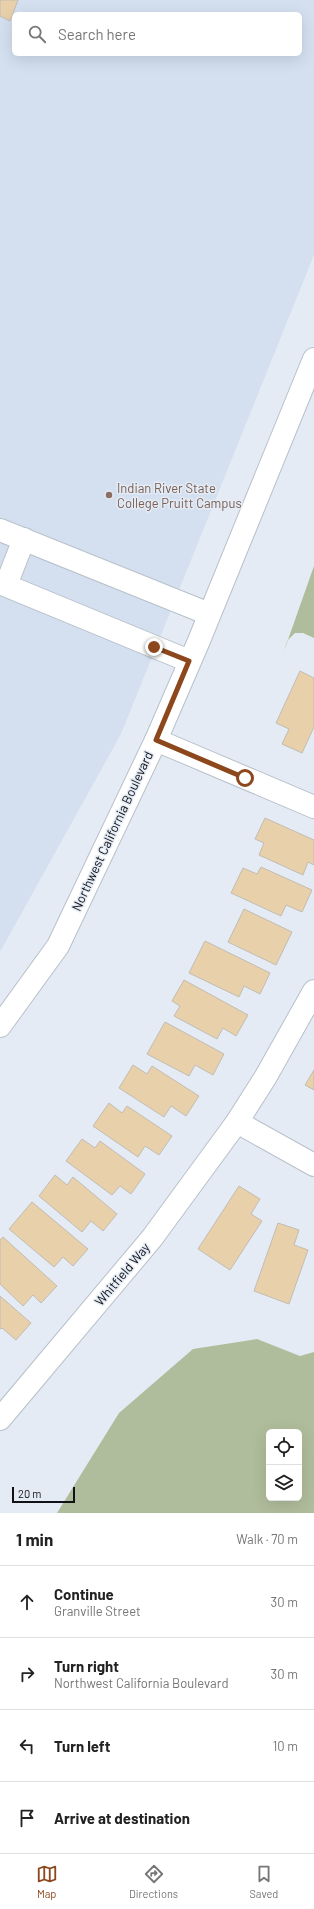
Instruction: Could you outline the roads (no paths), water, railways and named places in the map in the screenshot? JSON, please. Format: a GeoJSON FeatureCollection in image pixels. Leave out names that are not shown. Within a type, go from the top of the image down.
{"type":"FeatureCollection","features":[{"type":"Feature","properties":{"kind":"street","name":"Northwest California Boulevard"},"geometry":{"type":"LineString","coordinates":[[0,1026],[58,946],[156,740],[314,359]]}},
{"type":"Feature","properties":{"kind":"street"},"geometry":{"type":"LineString","coordinates":[[0,530],[209,614]]}},
{"type":"Feature","properties":{"kind":"street"},"geometry":{"type":"LineString","coordinates":[[24,539],[3,584],[189,661]]}},
{"type":"Feature","properties":{"kind":"street"},"geometry":{"type":"LineString","coordinates":[[156,740],[314,807]]}},
{"type":"Feature","properties":{"kind":"street","name":"Whitfield Way"},"geometry":{"type":"LineString","coordinates":[[0,1419],[152,1238],[237,1122],[265,1078],[314,991]]}},
{"type":"Feature","properties":{"kind":"street"},"geometry":{"type":"LineString","coordinates":[[237,1122],[314,1165]]}},
{"type":"Feature","properties":{"kind":"place","name":"Indian River State College Pruitt Campus"},"geometry":{"type":"Point","coordinates":[109,495]}}]}
